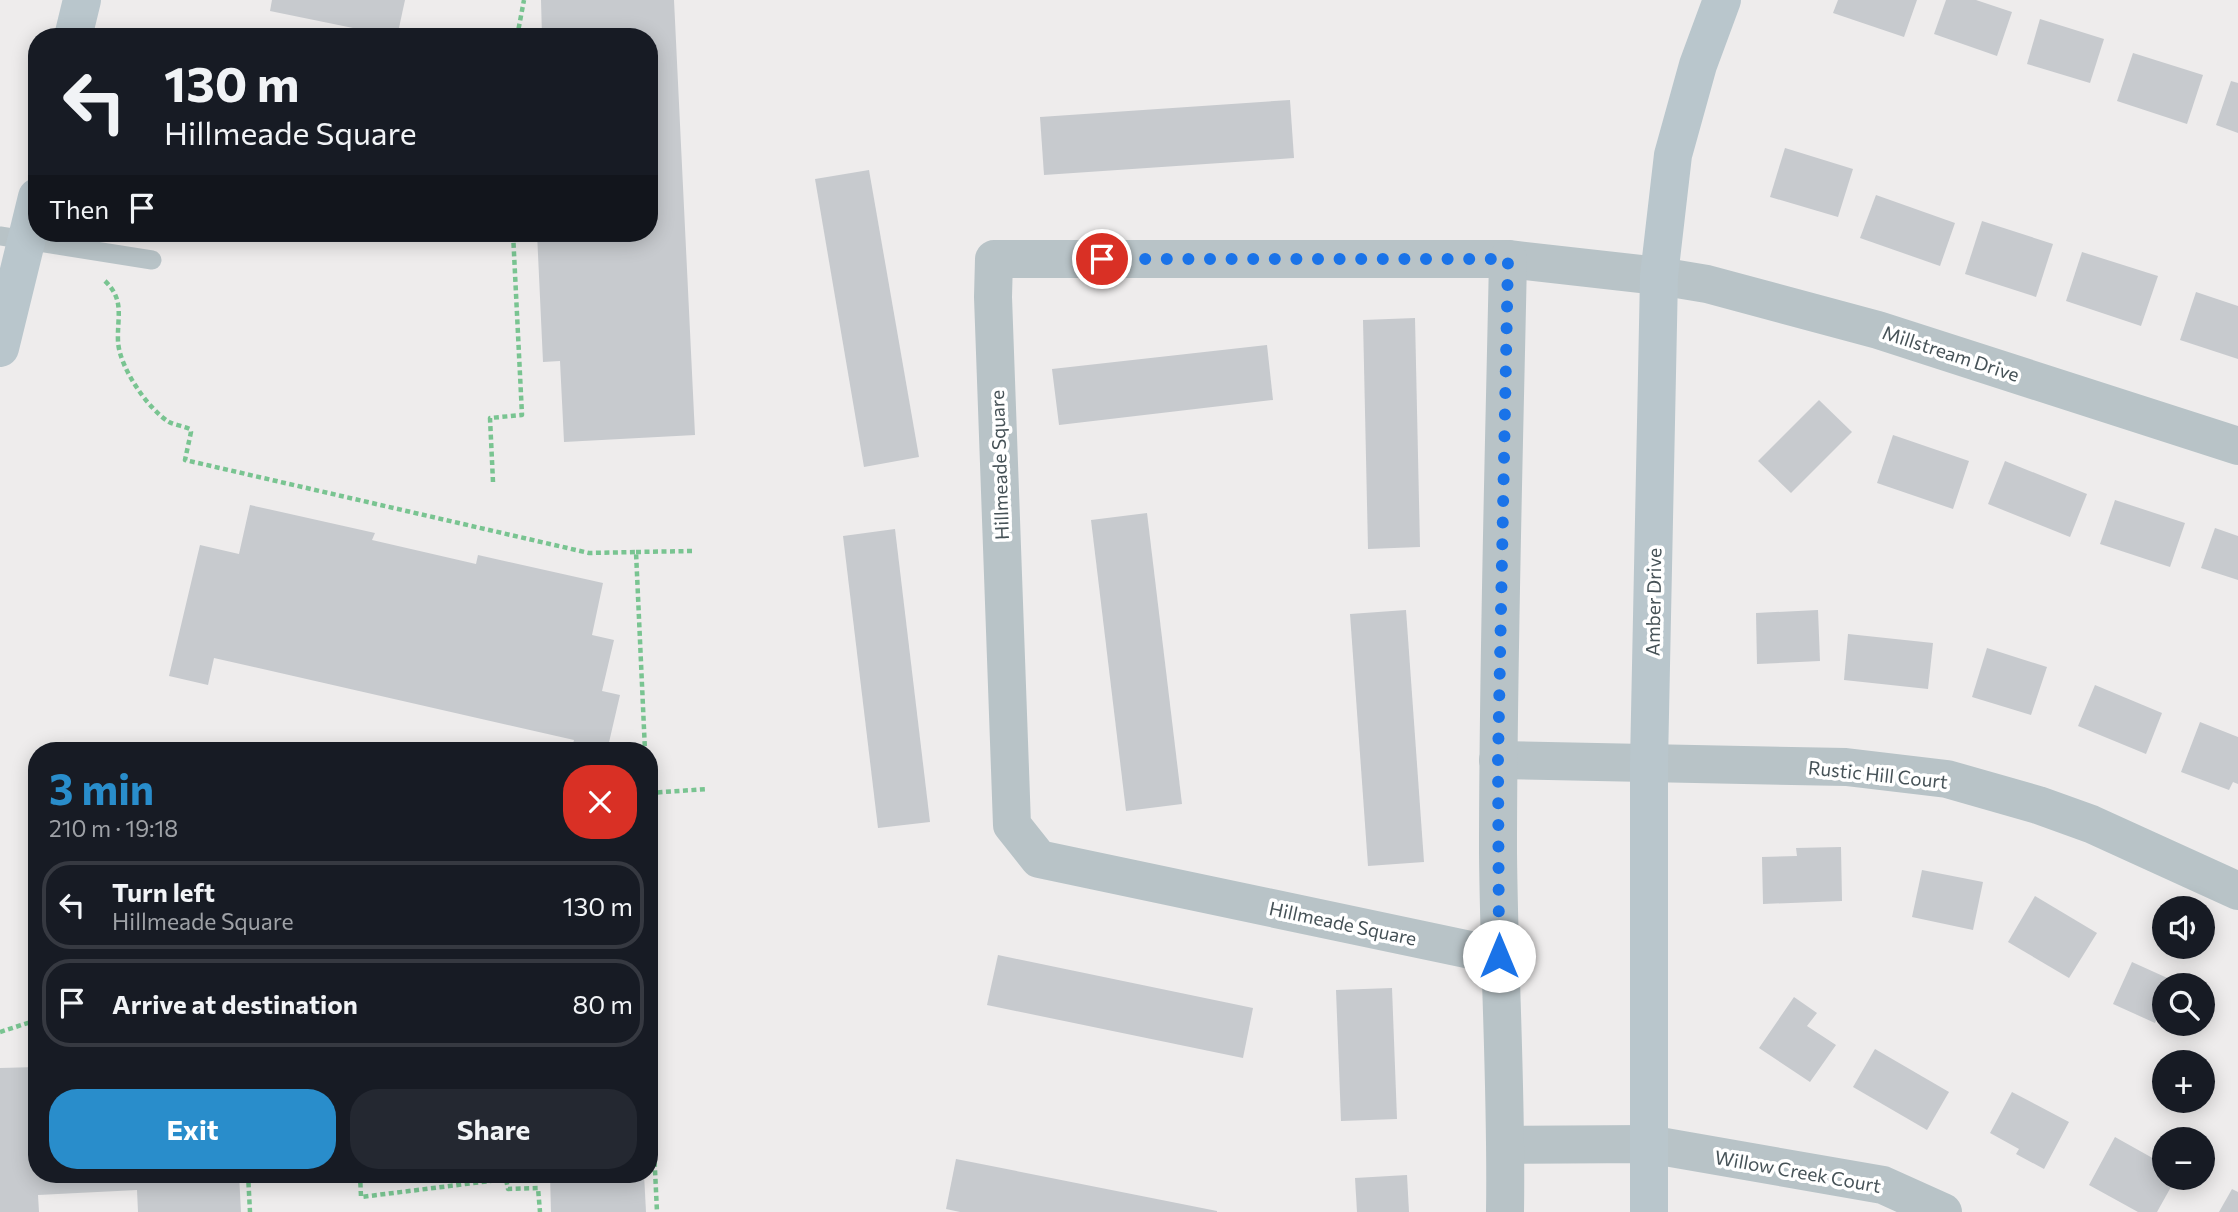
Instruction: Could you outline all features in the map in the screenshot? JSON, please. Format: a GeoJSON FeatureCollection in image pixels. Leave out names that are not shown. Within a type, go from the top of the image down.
{"type":"FeatureCollection","features":[{"type":"Feature","properties":{"kind":"street"},"geometry":{"type":"LineString","coordinates":[[75,28],[82,0]]}},
{"type":"Feature","properties":{"kind":"street","name":"Amber Drive"},"geometry":{"type":"LineString","coordinates":[[1649,1212],[1649,763],[1659,276],[1673,155],[1698,65],[1722,0]]}},
{"type":"Feature","properties":{"kind":"street"},"geometry":{"type":"LineString","coordinates":[[0,348],[13,239],[28,213]]}},
{"type":"Feature","properties":{"kind":"street","name":"Hillmeade Square"},"geometry":{"type":"LineString","coordinates":[[1499,956],[1039,859],[1012,825],[993,296],[994,259],[1508,259],[1659,276]]}},
{"type":"Feature","properties":{"kind":"street"},"geometry":{"type":"LineString","coordinates":[[1505,1212],[1498,760],[1508,259]]}},
{"type":"Feature","properties":{"kind":"street","name":"Millstream Drive"},"geometry":{"type":"LineString","coordinates":[[1659,276],[1707,284],[1878,330],[2238,446]]}},
{"type":"Feature","properties":{"kind":"street","name":"Rustic Hill Court"},"geometry":{"type":"LineString","coordinates":[[1498,760],[1846,767],[1947,779],[2038,805],[2091,824],[2238,891]]}},
{"type":"Feature","properties":{"kind":"street","name":"Willow Creek Court"},"geometry":{"type":"LineString","coordinates":[[1506,1145],[1648,1144],[1883,1185],[1943,1212]]}},
{"type":"Feature","properties":{"kind":"lane"},"geometry":{"type":"LineString","coordinates":[[33,242],[152,260]]}},
{"type":"Feature","properties":{"kind":"path"},"geometry":{"type":"LineString","coordinates":[[519,28],[524,0]]}},
{"type":"Feature","properties":{"kind":"path"},"geometry":{"type":"LineString","coordinates":[[493,482],[490,418],[522,415],[513,242]]}},
{"type":"Feature","properties":{"kind":"path"},"geometry":{"type":"LineString","coordinates":[[99,277],[107,282],[120,304],[118,342],[128,374],[156,410],[172,423],[190,429],[185,460],[589,553],[692,551]]}},
{"type":"Feature","properties":{"kind":"path"},"geometry":{"type":"LineString","coordinates":[[636,552],[645,742]]}},
{"type":"Feature","properties":{"kind":"path"},"geometry":{"type":"LineString","coordinates":[[658,792],[708,789]]}},
{"type":"Feature","properties":{"kind":"path"},"geometry":{"type":"LineString","coordinates":[[0,1032],[28,1023]]}},
{"type":"Feature","properties":{"kind":"path"},"geometry":{"type":"LineString","coordinates":[[248,1183],[250,1212]]}},
{"type":"Feature","properties":{"kind":"path"},"geometry":{"type":"LineString","coordinates":[[360,1183],[361,1197],[468,1183]]}},
{"type":"Feature","properties":{"kind":"path"},"geometry":{"type":"LineString","coordinates":[[507,1183],[508,1189],[538,1188],[540,1212]]}},
{"type":"Feature","properties":{"kind":"path"},"geometry":{"type":"LineString","coordinates":[[656,1183],[657,1212]]}},
{"type":"Feature","properties":{"kind":"building"},"geometry":{"type":"Polygon","coordinates":[[[272,0],[405,0],[399,28],[353,28],[270,11],[272,0]]]}},
{"type":"Feature","properties":{"kind":"building"},"geometry":{"type":"Polygon","coordinates":[[[541,0],[674,0],[695,435],[564,442],[560,361],[543,362],[537,242],[658,242],[658,28],[542,28],[541,0]]]}},
{"type":"Feature","properties":{"kind":"building"},"geometry":{"type":"Polygon","coordinates":[[[1838,0],[1917,0],[1904,37],[1833,13],[1838,0]]]}},
{"type":"Feature","properties":{"kind":"building"},"geometry":{"type":"Polygon","coordinates":[[[1946,0],[1976,0],[2012,12],[1997,56],[1934,34],[1946,0]]]}},
{"type":"Feature","properties":{"kind":"building"},"geometry":{"type":"Polygon","coordinates":[[[2040,19],[2104,39],[2090,83],[2027,64],[2040,19]]]}},
{"type":"Feature","properties":{"kind":"building"},"geometry":{"type":"Polygon","coordinates":[[[2133,53],[2203,75],[2187,124],[2117,101],[2133,53]]]}},
{"type":"Feature","properties":{"kind":"building"},"geometry":{"type":"Polygon","coordinates":[[[2231,81],[2238,83],[2238,133],[2216,125],[2231,81]]]}},
{"type":"Feature","properties":{"kind":"building"},"geometry":{"type":"Polygon","coordinates":[[[1290,100],[1294,158],[1044,175],[1040,117],[1290,100]]]}},
{"type":"Feature","properties":{"kind":"building"},"geometry":{"type":"Polygon","coordinates":[[[1785,148],[1853,169],[1838,217],[1770,197],[1785,148]]]}},
{"type":"Feature","properties":{"kind":"building"},"geometry":{"type":"Polygon","coordinates":[[[869,170],[919,457],[864,467],[815,179],[869,170]]]}},
{"type":"Feature","properties":{"kind":"building"},"geometry":{"type":"Polygon","coordinates":[[[1876,195],[1955,223],[1940,266],[1860,238],[1876,195]]]}},
{"type":"Feature","properties":{"kind":"building"},"geometry":{"type":"Polygon","coordinates":[[[1982,221],[2053,244],[2036,297],[1965,274],[1982,221]]]}},
{"type":"Feature","properties":{"kind":"building"},"geometry":{"type":"Polygon","coordinates":[[[2082,252],[2158,276],[2141,326],[2066,301],[2082,252]]]}},
{"type":"Feature","properties":{"kind":"building"},"geometry":{"type":"Polygon","coordinates":[[[2196,292],[2238,306],[2238,359],[2180,340],[2196,292]]]}},
{"type":"Feature","properties":{"kind":"building"},"geometry":{"type":"Polygon","coordinates":[[[1415,318],[1420,547],[1368,549],[1363,320],[1415,318]]]}},
{"type":"Feature","properties":{"kind":"building"},"geometry":{"type":"Polygon","coordinates":[[[1267,345],[1273,400],[1059,425],[1052,369],[1267,345]]]}},
{"type":"Feature","properties":{"kind":"building"},"geometry":{"type":"Polygon","coordinates":[[[1819,400],[1852,432],[1791,493],[1758,461],[1819,400]]]}},
{"type":"Feature","properties":{"kind":"building"},"geometry":{"type":"Polygon","coordinates":[[[1893,435],[1969,461],[1953,509],[1877,483],[1893,435]]]}},
{"type":"Feature","properties":{"kind":"building"},"geometry":{"type":"Polygon","coordinates":[[[2005,461],[2087,494],[2070,537],[1988,504],[2005,461]]]}},
{"type":"Feature","properties":{"kind":"building"},"geometry":{"type":"Polygon","coordinates":[[[2115,500],[2185,523],[2170,567],[2100,544],[2115,500]]]}},
{"type":"Feature","properties":{"kind":"building"},"geometry":{"type":"Polygon","coordinates":[[[250,505],[375,533],[372,540],[476,564],[478,555],[603,583],[592,635],[614,640],[602,691],[620,695],[609,742],[573,742],[214,658],[208,685],[169,676],[200,545],[239,554],[250,505]]]}},
{"type":"Feature","properties":{"kind":"building"},"geometry":{"type":"Polygon","coordinates":[[[1147,513],[1182,804],[1126,811],[1091,520],[1147,513]]]}},
{"type":"Feature","properties":{"kind":"building"},"geometry":{"type":"Polygon","coordinates":[[[2215,528],[2238,536],[2238,580],[2201,568],[2215,528]]]}},
{"type":"Feature","properties":{"kind":"building"},"geometry":{"type":"Polygon","coordinates":[[[895,529],[930,822],[878,828],[843,536],[895,529]]]}},
{"type":"Feature","properties":{"kind":"building"},"geometry":{"type":"Polygon","coordinates":[[[1406,610],[1424,862],[1368,866],[1350,614],[1406,610]]]}},
{"type":"Feature","properties":{"kind":"building"},"geometry":{"type":"Polygon","coordinates":[[[1818,610],[1820,661],[1757,664],[1756,613],[1818,610]]]}},
{"type":"Feature","properties":{"kind":"building"},"geometry":{"type":"Polygon","coordinates":[[[1848,634],[1933,643],[1928,689],[1844,680],[1848,634]]]}},
{"type":"Feature","properties":{"kind":"building"},"geometry":{"type":"Polygon","coordinates":[[[1987,648],[2047,667],[2031,715],[1972,697],[1987,648]]]}},
{"type":"Feature","properties":{"kind":"building"},"geometry":{"type":"Polygon","coordinates":[[[2095,685],[2162,713],[2146,754],[2078,726],[2095,685]]]}},
{"type":"Feature","properties":{"kind":"building"},"geometry":{"type":"Polygon","coordinates":[[[2200,722],[2238,737],[2238,784],[2233,782],[2229,790],[2181,772],[2200,722]]]}},
{"type":"Feature","properties":{"kind":"building"},"geometry":{"type":"Polygon","coordinates":[[[1841,847],[1842,901],[1763,904],[1762,857],[1797,856],[1796,848],[1841,847]]]}},
{"type":"Feature","properties":{"kind":"building"},"geometry":{"type":"Polygon","coordinates":[[[1922,870],[1983,882],[1973,930],[1912,917],[1922,870]]]}},
{"type":"Feature","properties":{"kind":"building"},"geometry":{"type":"Polygon","coordinates":[[[2035,896],[2097,933],[2069,978],[2008,942],[2035,896]]]}},
{"type":"Feature","properties":{"kind":"building"},"geometry":{"type":"Polygon","coordinates":[[[998,955],[1253,1008],[1243,1058],[987,1005],[998,955]]]}},
{"type":"Feature","properties":{"kind":"building"},"geometry":{"type":"Polygon","coordinates":[[[2132,962],[2156,973],[2152,973],[2152,1022],[2113,1004],[2132,962]]]}},
{"type":"Feature","properties":{"kind":"building"},"geometry":{"type":"Polygon","coordinates":[[[1392,988],[1397,1119],[1341,1121],[1336,990],[1392,988]]]}},
{"type":"Feature","properties":{"kind":"building"},"geometry":{"type":"Polygon","coordinates":[[[1794,997],[1817,1013],[1807,1026],[1836,1045],[1810,1082],[1759,1048],[1794,997]]]}},
{"type":"Feature","properties":{"kind":"building"},"geometry":{"type":"Polygon","coordinates":[[[1875,1049],[1949,1092],[1927,1130],[1853,1087],[1875,1049]]]}},
{"type":"Feature","properties":{"kind":"building"},"geometry":{"type":"Polygon","coordinates":[[[28,1067],[28,1183],[239,1183],[241,1212],[138,1212],[137,1190],[38,1195],[39,1212],[0,1212],[0,1068],[28,1067]]]}},
{"type":"Feature","properties":{"kind":"building"},"geometry":{"type":"Polygon","coordinates":[[[2012,1092],[2069,1122],[2044,1169],[2016,1154],[2019,1149],[1990,1133],[2012,1092]]]}},
{"type":"Feature","properties":{"kind":"building"},"geometry":{"type":"Polygon","coordinates":[[[2115,1137],[2152,1158],[2152,1190],[2169,1190],[2157,1212],[2138,1212],[2089,1185],[2115,1137]]]}},
{"type":"Feature","properties":{"kind":"building"},"geometry":{"type":"Polygon","coordinates":[[[956,1159],[1217,1212],[960,1212],[946,1209],[956,1159]]]}},
{"type":"Feature","properties":{"kind":"building"},"geometry":{"type":"Polygon","coordinates":[[[1407,1175],[1409,1212],[1357,1212],[1355,1178],[1407,1175]]]}},
{"type":"Feature","properties":{"kind":"building"},"geometry":{"type":"Polygon","coordinates":[[[550,1183],[644,1183],[646,1212],[551,1212],[550,1183]]]}},
{"type":"Feature","properties":{"kind":"building"},"geometry":{"type":"Polygon","coordinates":[[[2232,1189],[2238,1192],[2238,1212],[2219,1212],[2232,1189]]]}},
{"type":"Feature","properties":{"kind":"route"},"geometry":{"type":"LineString","coordinates":[[1102,259],[1508,259],[1498,760],[1499,956]]}}]}
